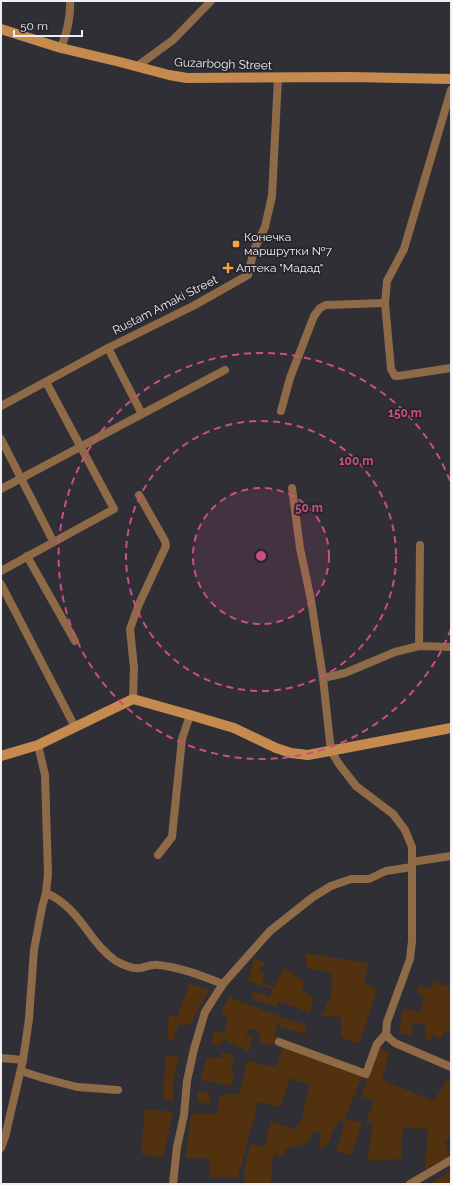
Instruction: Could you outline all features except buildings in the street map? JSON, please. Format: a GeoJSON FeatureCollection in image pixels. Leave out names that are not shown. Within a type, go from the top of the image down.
{"type":"FeatureCollection","features":[{"type":"Feature","properties":{"kind":"street"},"geometry":{"type":"LineString","coordinates":[[61,48],[68,30],[70,1]]}},
{"type":"Feature","properties":{"kind":"street"},"geometry":{"type":"LineString","coordinates":[[136,67],[173,40],[211,1]]}},
{"type":"Feature","properties":{"kind":"street","name":"Guzarbogh Street"},"geometry":{"type":"LineString","coordinates":[[1,29],[61,48],[169,75],[187,78],[350,77],[451,79]]}},
{"type":"Feature","properties":{"kind":"street","name":"Rustam Amaki Street"},"geometry":{"type":"LineString","coordinates":[[1,406],[108,348],[193,306],[248,275],[254,250],[265,227],[272,196],[278,78]]}},
{"type":"Feature","properties":{"kind":"street"},"geometry":{"type":"LineString","coordinates":[[451,90],[404,249],[387,281],[385,302],[391,369],[395,376],[451,368]]}},
{"type":"Feature","properties":{"kind":"street"},"geometry":{"type":"LineString","coordinates":[[281,410],[290,378],[314,316],[320,308],[326,305],[385,302]]}},
{"type":"Feature","properties":{"kind":"street"},"geometry":{"type":"LineString","coordinates":[[108,348],[142,414]]}},
{"type":"Feature","properties":{"kind":"street"},"geometry":{"type":"LineString","coordinates":[[1,489],[225,370]]}},
{"type":"Feature","properties":{"kind":"street"},"geometry":{"type":"LineString","coordinates":[[1,571],[53,541],[114,509],[46,382]]}},
{"type":"Feature","properties":{"kind":"street"},"geometry":{"type":"LineString","coordinates":[[1,439],[53,541]]}},
{"type":"Feature","properties":{"kind":"street"},"geometry":{"type":"LineString","coordinates":[[279,1042],[366,1074],[377,1044],[386,1034],[387,1022],[410,959],[412,941],[412,847],[405,830],[393,814],[356,786],[331,751],[323,678],[311,600],[300,548],[292,488]]}},
{"type":"Feature","properties":{"kind":"street"},"geometry":{"type":"LineString","coordinates":[[133,699],[134,668],[130,629],[139,604],[166,546],[165,541],[139,495]]}},
{"type":"Feature","properties":{"kind":"street"},"geometry":{"type":"LineString","coordinates":[[418,646],[420,545]]}},
{"type":"Feature","properties":{"kind":"street"},"geometry":{"type":"LineString","coordinates":[[27,556],[75,641]]}},
{"type":"Feature","properties":{"kind":"street"},"geometry":{"type":"LineString","coordinates":[[1,584],[76,727]]}},
{"type":"Feature","properties":{"kind":"street"},"geometry":{"type":"LineString","coordinates":[[323,678],[345,673],[395,652],[418,646],[451,648]]}},
{"type":"Feature","properties":{"kind":"street"},"geometry":{"type":"LineString","coordinates":[[1,756],[38,746],[133,699],[190,714],[234,728],[276,748],[291,753],[308,755],[451,728]]}},
{"type":"Feature","properties":{"kind":"street"},"geometry":{"type":"LineString","coordinates":[[158,855],[172,837],[182,739],[190,714]]}},
{"type":"Feature","properties":{"kind":"street"},"geometry":{"type":"LineString","coordinates":[[1,1148],[5,1137],[23,1060],[34,950],[46,893],[48,874],[44,775],[38,746]]}},
{"type":"Feature","properties":{"kind":"street"},"geometry":{"type":"LineString","coordinates":[[173,1184],[177,1147],[184,1115],[187,1081],[194,1049],[205,1012],[222,984],[270,931],[313,897],[331,886],[351,879],[368,879],[386,871],[451,856]]}},
{"type":"Feature","properties":{"kind":"street"},"geometry":{"type":"LineString","coordinates":[[46,893],[53,896],[76,916],[105,952],[128,967],[139,968],[148,965],[164,966],[194,973],[222,984]]}},
{"type":"Feature","properties":{"kind":"street"},"geometry":{"type":"LineString","coordinates":[[386,1034],[395,1042],[451,1067]]}},
{"type":"Feature","properties":{"kind":"street"},"geometry":{"type":"LineString","coordinates":[[1,1058],[23,1060]]}},
{"type":"Feature","properties":{"kind":"street"},"geometry":{"type":"LineString","coordinates":[[21,1071],[77,1086],[118,1090]]}},
{"type":"Feature","properties":{"kind":"street"},"geometry":{"type":"LineString","coordinates":[[410,1184],[451,1160]]}},
{"type":"Feature","properties":{"kind":"shaded area"},"geometry":{"type":"Polygon","coordinates":[[[305,953],[368,963],[364,983],[377,989],[359,1044],[341,1037],[341,1017],[320,1016],[331,995],[333,984],[332,978],[329,972],[307,968],[305,953]]]}},
{"type":"Feature","properties":{"kind":"shaded area"},"geometry":{"type":"Polygon","coordinates":[[[254,958],[265,963],[259,972],[265,975],[262,983],[274,987],[284,968],[305,982],[301,990],[313,997],[310,1013],[279,1001],[276,1006],[252,999],[253,991],[270,997],[272,989],[248,981],[254,958]]]}},
{"type":"Feature","properties":{"kind":"shaded area"},"geometry":{"type":"Polygon","coordinates":[[[433,982],[451,987],[451,1032],[444,1031],[441,1039],[432,1035],[431,1041],[425,1039],[427,1027],[414,1022],[411,1036],[399,1032],[403,1009],[421,1011],[424,997],[417,993],[418,986],[431,989],[433,982]]]}},
{"type":"Feature","properties":{"kind":"shaded area"},"geometry":{"type":"Polygon","coordinates":[[[190,983],[209,990],[190,1025],[179,1024],[172,1041],[167,1040],[169,1014],[177,1017],[190,983]]]}},
{"type":"Feature","properties":{"kind":"shaded area"},"geometry":{"type":"Polygon","coordinates":[[[229,997],[306,1025],[305,1034],[276,1024],[275,1035],[281,1039],[273,1045],[261,1044],[258,1030],[247,1029],[246,1035],[253,1036],[249,1052],[225,1040],[218,1045],[212,1044],[214,1030],[225,1034],[227,1017],[221,1013],[229,997]]]}},
{"type":"Feature","properties":{"kind":"shaded area"},"geometry":{"type":"Polygon","coordinates":[[[282,1047],[362,1076],[345,1118],[362,1123],[352,1155],[336,1151],[345,1122],[339,1120],[325,1148],[318,1147],[322,1134],[314,1131],[307,1143],[286,1149],[284,1156],[274,1154],[271,1166],[273,1168],[270,1184],[247,1184],[243,1178],[250,1144],[265,1147],[270,1121],[295,1129],[302,1118],[309,1085],[290,1078],[281,1107],[258,1102],[238,1177],[210,1178],[210,1159],[186,1158],[191,1114],[217,1114],[220,1095],[240,1094],[247,1061],[277,1067],[282,1047]]]}},
{"type":"Feature","properties":{"kind":"shaded area"},"geometry":{"type":"Polygon","coordinates":[[[379,1048],[389,1052],[382,1080],[434,1101],[448,1079],[451,1080],[451,1138],[445,1141],[450,1156],[425,1169],[428,1129],[403,1128],[401,1159],[367,1161],[373,1123],[366,1121],[374,1101],[361,1096],[379,1048]]]}},
{"type":"Feature","properties":{"kind":"shaded area"},"geometry":{"type":"Polygon","coordinates":[[[223,1052],[234,1055],[231,1068],[234,1074],[231,1086],[200,1080],[207,1058],[221,1058],[223,1052]]]}},
{"type":"Feature","properties":{"kind":"shaded area"},"geometry":{"type":"Polygon","coordinates":[[[166,1055],[180,1058],[173,1078],[174,1100],[163,1099],[166,1055]]]}},
{"type":"Feature","properties":{"kind":"shaded area"},"geometry":{"type":"Polygon","coordinates":[[[209,1091],[210,1105],[197,1101],[198,1092],[209,1091]]]}},
{"type":"Feature","properties":{"kind":"shaded area"},"geometry":{"type":"Polygon","coordinates":[[[145,1109],[173,1112],[163,1158],[141,1154],[145,1109]]]}},
{"type":"Feature","properties":{"kind":"shaded area"},"geometry":{"type":"Polygon","coordinates":[[[451,1171],[451,1184],[430,1184],[451,1171]]]}},
{"type":"Feature","properties":{"kind":"place","name":"Конечка маршрутки №7"},"geometry":{"type":"Point","coordinates":[236,244]}},
{"type":"Feature","properties":{"kind":"place","name":"Аптека \"Мадад\""},"geometry":{"type":"Point","coordinates":[228,268]}}]}
